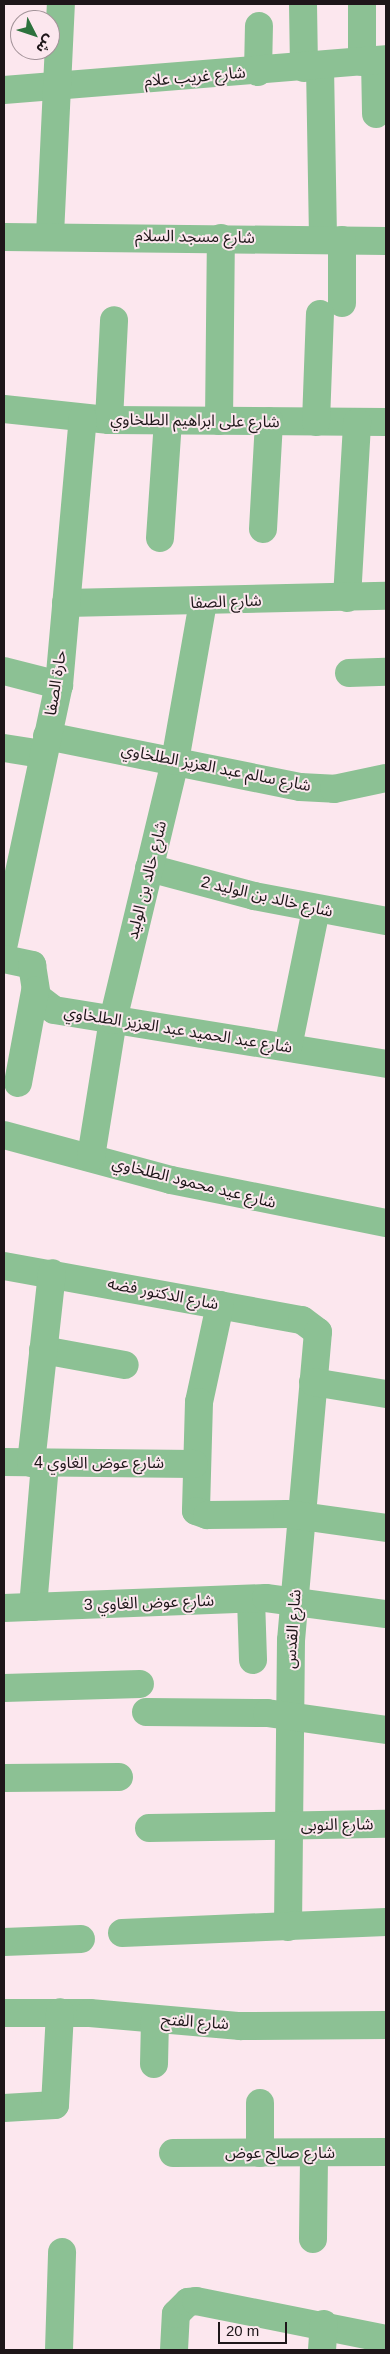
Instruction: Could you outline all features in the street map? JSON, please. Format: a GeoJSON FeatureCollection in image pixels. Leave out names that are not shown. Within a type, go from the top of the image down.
{"type":"FeatureCollection","features":[{"type":"Feature","properties":{"kind":"street"},"geometry":{"type":"LineString","coordinates":[[50,235],[61,4]]}},
{"type":"Feature","properties":{"kind":"street"},"geometry":{"type":"LineString","coordinates":[[303,4],[332,240],[331,308],[316,422]]}},
{"type":"Feature","properties":{"kind":"street"},"geometry":{"type":"LineString","coordinates":[[362,4],[374,61],[376,114]]}},
{"type":"Feature","properties":{"kind":"street"},"geometry":{"type":"LineString","coordinates":[[258,72],[259,26]]}},
{"type":"Feature","properties":{"kind":"street","name":"شارع غريب علام"},"geometry":{"type":"LineString","coordinates":[[4,90],[57,89],[374,61]]}},
{"type":"Feature","properties":{"kind":"street","name":"شارع مسجد السلام"},"geometry":{"type":"LineString","coordinates":[[4,237],[50,235],[386,241]]}},
{"type":"Feature","properties":{"kind":"street"},"geometry":{"type":"LineString","coordinates":[[219,421],[222,238]]}},
{"type":"Feature","properties":{"kind":"street","name":"حارة الصفا"},"geometry":{"type":"LineString","coordinates":[[4,943],[15,825],[45,745],[59,685],[66,604],[114,320]]}},
{"type":"Feature","properties":{"kind":"street","name":"شارع على ابراهيم الطلخاوي"},"geometry":{"type":"LineString","coordinates":[[4,409],[96,419],[386,422]]}},
{"type":"Feature","properties":{"kind":"street"},"geometry":{"type":"LineString","coordinates":[[160,538],[168,421]]}},
{"type":"Feature","properties":{"kind":"street"},"geometry":{"type":"LineString","coordinates":[[264,530],[269,421]]}},
{"type":"Feature","properties":{"kind":"street"},"geometry":{"type":"LineString","coordinates":[[347,598],[357,422]]}},
{"type":"Feature","properties":{"kind":"street","name":"شارع الصفا"},"geometry":{"type":"LineString","coordinates":[[66,604],[203,603],[386,596]]}},
{"type":"Feature","properties":{"kind":"street","name":"شارع خالد بن الوليد"},"geometry":{"type":"LineString","coordinates":[[90,1157],[113,1020],[176,761],[203,603]]}},
{"type":"Feature","properties":{"kind":"street"},"geometry":{"type":"LineString","coordinates":[[4,671],[59,685]]}},
{"type":"Feature","properties":{"kind":"street"},"geometry":{"type":"LineString","coordinates":[[350,673],[386,672]]}},
{"type":"Feature","properties":{"kind":"street","name":"شارع سالم عبد العزيز الطلخاوي"},"geometry":{"type":"LineString","coordinates":[[4,748],[45,745],[176,761],[300,786],[334,789],[386,778]]}},
{"type":"Feature","properties":{"kind":"street","name":"شارع خالد بن الوليد 2"},"geometry":{"type":"LineString","coordinates":[[149,868],[316,909],[386,921]]}},
{"type":"Feature","properties":{"kind":"street"},"geometry":{"type":"LineString","coordinates":[[288,1047],[316,909]]}},
{"type":"Feature","properties":{"kind":"street"},"geometry":{"type":"LineString","coordinates":[[4,959],[32,965],[37,974],[18,1083]]}},
{"type":"Feature","properties":{"kind":"street","name":"شارع عبد الحميد عبد العزيز الطلخاوي"},"geometry":{"type":"LineString","coordinates":[[35,991],[47,1008],[386,1064]]}},
{"type":"Feature","properties":{"kind":"street","name":"شارع عيد محمود الطلخاوي"},"geometry":{"type":"LineString","coordinates":[[4,1135],[171,1180],[386,1222]]}},
{"type":"Feature","properties":{"kind":"street","name":"شارع الدكتور فضه"},"geometry":{"type":"LineString","coordinates":[[4,1266],[52,1273],[302,1320],[318,1332]]}},
{"type":"Feature","properties":{"kind":"street"},"geometry":{"type":"LineString","coordinates":[[33,1607],[43,1350],[52,1273]]}},
{"type":"Feature","properties":{"kind":"street"},"geometry":{"type":"LineString","coordinates":[[220,1305],[200,1402],[194,1464],[195,1508],[201,1514],[302,1517],[386,1528]]}},
{"type":"Feature","properties":{"kind":"street","name":"شارع القدس"},"geometry":{"type":"LineString","coordinates":[[288,1928],[288,1715],[294,1603],[318,1332]]}},
{"type":"Feature","properties":{"kind":"street"},"geometry":{"type":"LineString","coordinates":[[43,1350],[125,1364]]}},
{"type":"Feature","properties":{"kind":"street"},"geometry":{"type":"LineString","coordinates":[[313,1382],[386,1394]]}},
{"type":"Feature","properties":{"kind":"street","name":"شارع عوض الغاوي 4"},"geometry":{"type":"LineString","coordinates":[[4,1462],[194,1464]]}},
{"type":"Feature","properties":{"kind":"street"},"geometry":{"type":"LineString","coordinates":[[251,1599],[253,1660]]}},
{"type":"Feature","properties":{"kind":"street","name":"شارع عوض الغاوي 3"},"geometry":{"type":"LineString","coordinates":[[4,1608],[251,1599],[386,1614]]}},
{"type":"Feature","properties":{"kind":"street"},"geometry":{"type":"LineString","coordinates":[[4,1688],[140,1684]]}},
{"type":"Feature","properties":{"kind":"street"},"geometry":{"type":"LineString","coordinates":[[146,1712],[288,1715],[386,1730]]}},
{"type":"Feature","properties":{"kind":"street"},"geometry":{"type":"LineString","coordinates":[[4,1778],[118,1777]]}},
{"type":"Feature","properties":{"kind":"street","name":"شارع النوبى"},"geometry":{"type":"LineString","coordinates":[[149,1828],[386,1824]]}},
{"type":"Feature","properties":{"kind":"street"},"geometry":{"type":"LineString","coordinates":[[122,1933],[288,1928],[386,1922]]}},
{"type":"Feature","properties":{"kind":"street"},"geometry":{"type":"LineString","coordinates":[[4,1942],[81,1939]]}},
{"type":"Feature","properties":{"kind":"street"},"geometry":{"type":"LineString","coordinates":[[4,2108],[55,2105],[60,2012]]}},
{"type":"Feature","properties":{"kind":"street","name":"شارع الفتح"},"geometry":{"type":"LineString","coordinates":[[4,2013],[60,2012],[249,2026],[386,2024]]}},
{"type":"Feature","properties":{"kind":"street"},"geometry":{"type":"LineString","coordinates":[[154,2064],[155,2019]]}},
{"type":"Feature","properties":{"kind":"street"},"geometry":{"type":"LineString","coordinates":[[260,2103],[260,2153]]}},
{"type":"Feature","properties":{"kind":"street","name":"شارع صالح عوض"},"geometry":{"type":"LineString","coordinates":[[173,2153],[386,2152]]}},
{"type":"Feature","properties":{"kind":"street"},"geometry":{"type":"LineString","coordinates":[[313,2239],[314,2153]]}},
{"type":"Feature","properties":{"kind":"street"},"geometry":{"type":"LineString","coordinates":[[59,2350],[62,2252]]}},
{"type":"Feature","properties":{"kind":"street"},"geometry":{"type":"LineString","coordinates":[[174,2350],[180,2307],[196,2301],[323,2337],[386,2339]]}}]}
